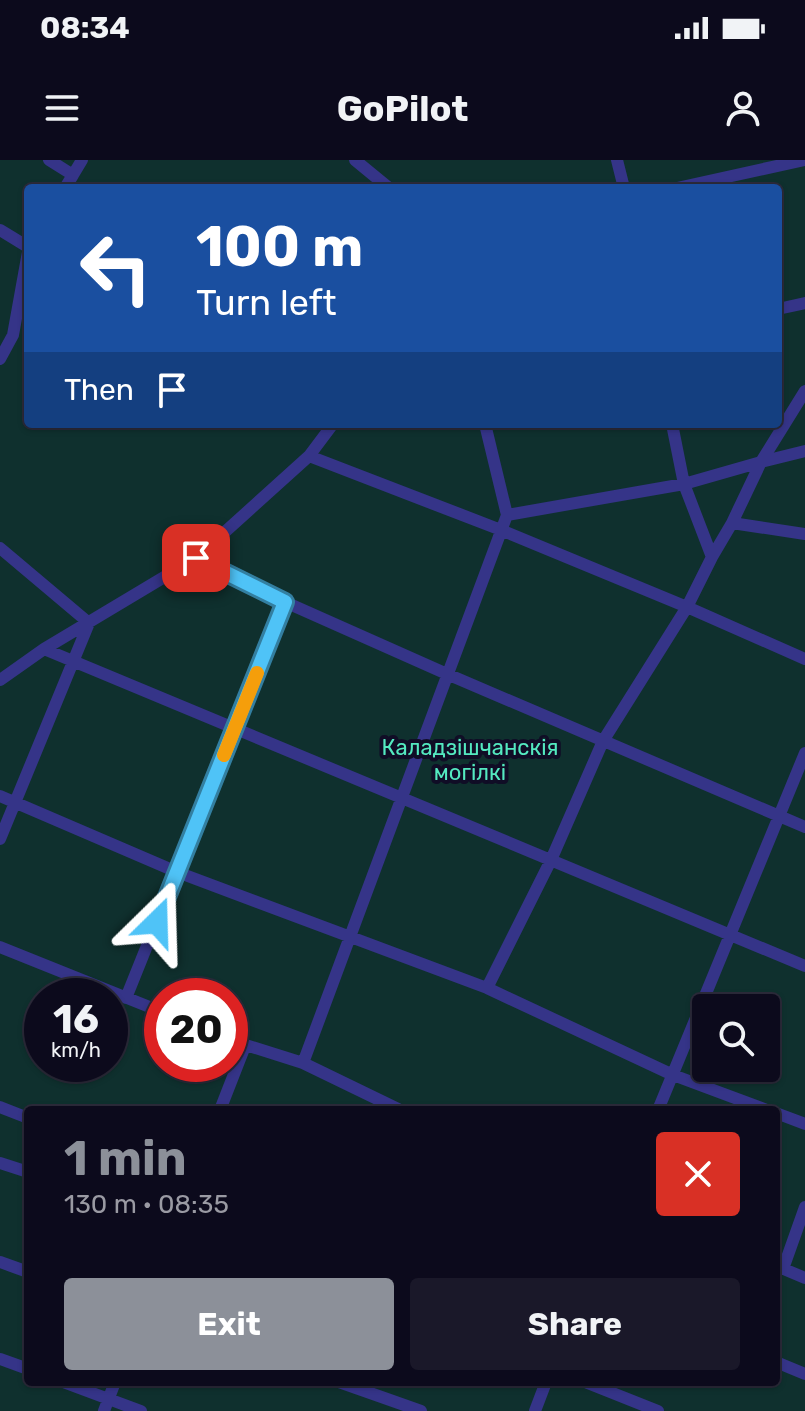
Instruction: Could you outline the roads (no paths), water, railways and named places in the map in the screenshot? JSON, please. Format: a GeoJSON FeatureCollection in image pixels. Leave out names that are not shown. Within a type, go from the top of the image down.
{"type":"FeatureCollection","features":[{"type":"Feature","properties":{"kind":"lane"},"geometry":{"type":"LineString","coordinates":[[49,160],[73,175]]}},
{"type":"Feature","properties":{"kind":"lane"},"geometry":{"type":"LineString","coordinates":[[67,184],[82,160]]}},
{"type":"Feature","properties":{"kind":"lane"},"geometry":{"type":"LineString","coordinates":[[617,160],[623,184]]}},
{"type":"Feature","properties":{"kind":"lane"},"geometry":{"type":"LineString","coordinates":[[695,184],[804,160]]}},
{"type":"Feature","properties":{"kind":"lane"},"geometry":{"type":"LineString","coordinates":[[361,162],[385,184]]}},
{"type":"Feature","properties":{"kind":"lane"},"geometry":{"type":"LineString","coordinates":[[0,230],[24,247]]}},
{"type":"Feature","properties":{"kind":"lane"},"geometry":{"type":"LineString","coordinates":[[0,359],[13,335],[24,273]]}},
{"type":"Feature","properties":{"kind":"lane"},"geometry":{"type":"LineString","coordinates":[[782,308],[805,303]]}},
{"type":"Feature","properties":{"kind":"lane"},"geometry":{"type":"LineString","coordinates":[[0,332],[13,335]]}},
{"type":"Feature","properties":{"kind":"lane"},"geometry":{"type":"LineString","coordinates":[[487,988],[551,860],[603,741],[687,607],[761,462],[805,391]]}},
{"type":"Feature","properties":{"kind":"lane"},"geometry":{"type":"LineString","coordinates":[[0,680],[44,649],[196,558],[309,456],[330,428]]}},
{"type":"Feature","properties":{"kind":"lane"},"geometry":{"type":"LineString","coordinates":[[303,1063],[507,515],[486,428]]}},
{"type":"Feature","properties":{"kind":"lane"},"geometry":{"type":"LineString","coordinates":[[673,428],[684,484],[712,557]]}},
{"type":"Feature","properties":{"kind":"lane"},"geometry":{"type":"LineString","coordinates":[[507,515],[684,484],[805,451]]}},
{"type":"Feature","properties":{"kind":"lane"},"geometry":{"type":"LineString","coordinates":[[309,456],[501,530],[805,659]]}},
{"type":"Feature","properties":{"kind":"lane"},"geometry":{"type":"LineString","coordinates":[[732,523],[805,534]]}},
{"type":"Feature","properties":{"kind":"lane"},"geometry":{"type":"LineString","coordinates":[[0,548],[89,623]]}},
{"type":"Feature","properties":{"kind":"lane"},"geometry":{"type":"LineString","coordinates":[[196,558],[285,602],[447,674],[805,827]]}},
{"type":"Feature","properties":{"kind":"lane"},"geometry":{"type":"LineString","coordinates":[[128,993],[285,602]]}},
{"type":"Feature","properties":{"kind":"lane"},"geometry":{"type":"LineString","coordinates":[[0,839],[89,623]]}},
{"type":"Feature","properties":{"kind":"lane"},"geometry":{"type":"LineString","coordinates":[[44,649],[805,966]]}},
{"type":"Feature","properties":{"kind":"lane"},"geometry":{"type":"LineString","coordinates":[[660,1106],[805,753]]}},
{"type":"Feature","properties":{"kind":"lane"},"geometry":{"type":"LineString","coordinates":[[0,796],[177,872],[487,988],[673,1075],[756,1106]]}},
{"type":"Feature","properties":{"kind":"lane"},"geometry":{"type":"LineString","coordinates":[[0,947],[77,978]]}},
{"type":"Feature","properties":{"kind":"lane"},"geometry":{"type":"LineString","coordinates":[[248,1047],[303,1063],[392,1106]]}},
{"type":"Feature","properties":{"kind":"lane"},"geometry":{"type":"LineString","coordinates":[[222,1106],[231,1082]]}},
{"type":"Feature","properties":{"kind":"lane"},"geometry":{"type":"LineString","coordinates":[[0,1107],[24,1116]]}},
{"type":"Feature","properties":{"kind":"lane"},"geometry":{"type":"LineString","coordinates":[[780,1115],[805,1124]]}},
{"type":"Feature","properties":{"kind":"lane"},"geometry":{"type":"LineString","coordinates":[[0,1163],[24,1171]]}},
{"type":"Feature","properties":{"kind":"lane"},"geometry":{"type":"LineString","coordinates":[[805,1207],[780,1268],[805,1278]]}},
{"type":"Feature","properties":{"kind":"lane"},"geometry":{"type":"LineString","coordinates":[[0,1262],[24,1271]]}},
{"type":"Feature","properties":{"kind":"lane"},"geometry":{"type":"LineString","coordinates":[[0,1359],[24,1368]]}},
{"type":"Feature","properties":{"kind":"lane"},"geometry":{"type":"LineString","coordinates":[[780,1364],[805,1374]]}},
{"type":"Feature","properties":{"kind":"lane"},"geometry":{"type":"LineString","coordinates":[[70,1386],[106,1405],[141,1411]]}},
{"type":"Feature","properties":{"kind":"lane"},"geometry":{"type":"LineString","coordinates":[[106,1405],[113,1386]]}},
{"type":"Feature","properties":{"kind":"lane"},"geometry":{"type":"LineString","coordinates":[[350,1386],[421,1411]]}},
{"type":"Feature","properties":{"kind":"lane"},"geometry":{"type":"LineString","coordinates":[[535,1411],[544,1386]]}},
{"type":"Feature","properties":{"kind":"lane"},"geometry":{"type":"LineString","coordinates":[[595,1386],[658,1411]]}},
{"type":"Feature","properties":{"kind":"park label","name":"Каладзішчанскія могілкі"},"geometry":{"type":"Point","coordinates":[470,760]}}]}
